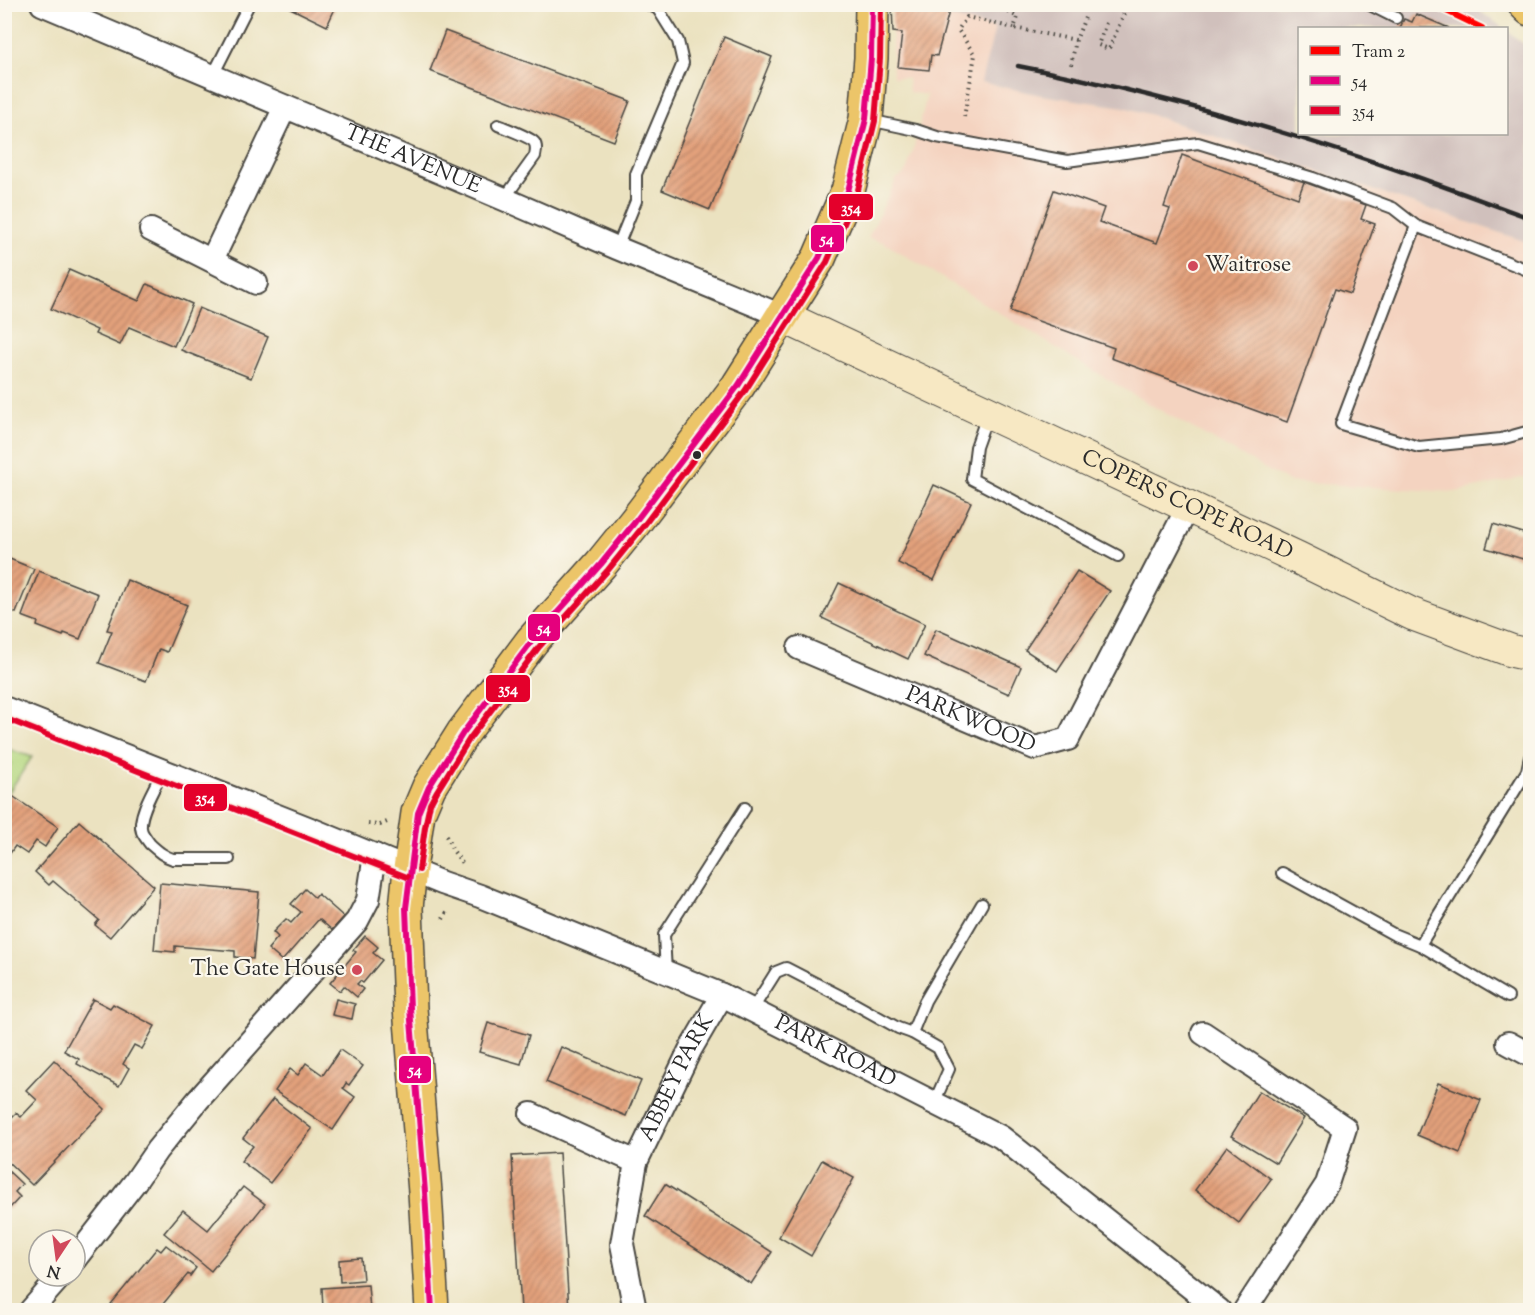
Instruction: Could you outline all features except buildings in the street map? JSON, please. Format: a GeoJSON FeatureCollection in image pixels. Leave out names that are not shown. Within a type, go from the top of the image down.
{"type":"FeatureCollection","features":[{"type":"Feature","properties":{"kind":"main road"},"geometry":{"type":"LineString","coordinates":[[432,1311],[406,908],[416,825],[422,801],[463,733],[532,641],[635,522],[738,386],[819,258],[848,191],[866,119],[871,58],[872,4]]}},
{"type":"Feature","properties":{"kind":"main road"},"geometry":{"type":"LineString","coordinates":[[1524,4],[1530,9]]}},
{"type":"Feature","properties":{"kind":"street","name":"THE AVENUE"},"geometry":{"type":"LineString","coordinates":[[42,4],[616,248],[782,316]]}},
{"type":"Feature","properties":{"kind":"street"},"geometry":{"type":"LineString","coordinates":[[212,260],[285,107]]}},
{"type":"Feature","properties":{"kind":"street"},"geometry":{"type":"LineString","coordinates":[[151,230],[256,283]]}},
{"type":"Feature","properties":{"kind":"street","name":"COPERS COPE ROAD"},"geometry":{"type":"LineString","coordinates":[[782,316],[1298,558],[1412,614],[1512,651],[1530,655]]}},
{"type":"Feature","properties":{"kind":"street","name":"PARKWOOD"},"geometry":{"type":"LineString","coordinates":[[799,648],[1035,748],[1068,739],[1188,507]]}},
{"type":"Feature","properties":{"kind":"street","name":"PARK ROAD"},"geometry":{"type":"LineString","coordinates":[[4,708],[722,995],[1001,1137],[1219,1311]]}},
{"type":"Feature","properties":{"kind":"street"},"geometry":{"type":"LineString","coordinates":[[87,1244],[198,1101],[357,921],[368,900],[375,855]]}},
{"type":"Feature","properties":{"kind":"street","name":"ABBEY PARK"},"geometry":{"type":"LineString","coordinates":[[635,1311],[622,1244],[636,1162],[690,1050],[722,995]]}},
{"type":"Feature","properties":{"kind":"street"},"geometry":{"type":"LineString","coordinates":[[1203,1033],[1346,1128],[1327,1184],[1245,1311]]}},
{"type":"Feature","properties":{"kind":"street"},"geometry":{"type":"LineString","coordinates":[[1508,1043],[1530,1055]]}},
{"type":"Feature","properties":{"kind":"street","name":"ABBEY PARK"},"geometry":{"type":"LineString","coordinates":[[531,1114],[636,1162]]}},
{"type":"Feature","properties":{"kind":"street"},"geometry":{"type":"LineString","coordinates":[[31,1311],[51,1288]]}},
{"type":"Feature","properties":{"kind":"lane"},"geometry":{"type":"LineString","coordinates":[[212,77],[249,4]]}},
{"type":"Feature","properties":{"kind":"lane"},"geometry":{"type":"LineString","coordinates":[[1368,4],[1396,18]]}},
{"type":"Feature","properties":{"kind":"lane"},"geometry":{"type":"LineString","coordinates":[[616,248],[636,201],[636,174],[683,63],[678,41],[655,6]]}},
{"type":"Feature","properties":{"kind":"lane"},"geometry":{"type":"LineString","coordinates":[[866,119],[937,136],[1067,161],[1198,143],[1313,178],[1393,208],[1416,226],[1530,271]]}},
{"type":"Feature","properties":{"kind":"lane"},"geometry":{"type":"LineString","coordinates":[[498,125],[530,139],[534,142],[536,149],[535,156],[504,199]]}},
{"type":"Feature","properties":{"kind":"lane"},"geometry":{"type":"LineString","coordinates":[[1416,226],[1341,424],[1419,447],[1501,439],[1530,431]]}},
{"type":"Feature","properties":{"kind":"lane"},"geometry":{"type":"LineString","coordinates":[[988,413],[976,447],[972,478],[1118,556]]}},
{"type":"Feature","properties":{"kind":"lane"},"geometry":{"type":"LineString","coordinates":[[1420,945],[1527,771],[1530,757]]}},
{"type":"Feature","properties":{"kind":"lane"},"geometry":{"type":"LineString","coordinates":[[163,771],[143,813],[141,831],[147,841],[165,856],[173,859],[229,859]]}},
{"type":"Feature","properties":{"kind":"lane"},"geometry":{"type":"LineString","coordinates":[[666,972],[664,935],[745,808]]}},
{"type":"Feature","properties":{"kind":"lane"},"geometry":{"type":"LineString","coordinates":[[1282,873],[1393,934],[1420,945],[1508,997]]}},
{"type":"Feature","properties":{"kind":"lane"},"geometry":{"type":"LineString","coordinates":[[912,1033],[926,1001],[982,904]]}},
{"type":"Feature","properties":{"kind":"lane"},"geometry":{"type":"LineString","coordinates":[[752,1010],[776,972],[786,968],[938,1048],[949,1069],[934,1103]]}},
{"type":"Feature","properties":{"kind":"path"},"geometry":{"type":"LineString","coordinates":[[992,4],[1018,17],[1014,28]]}},
{"type":"Feature","properties":{"kind":"path"},"geometry":{"type":"LineString","coordinates":[[1106,23],[1098,45],[1109,49],[1128,4]]}},
{"type":"Feature","properties":{"kind":"path"},"geometry":{"type":"LineString","coordinates":[[1071,65],[1076,40],[1086,15]]}},
{"type":"Feature","properties":{"kind":"path"},"geometry":{"type":"LineString","coordinates":[[964,117],[975,55],[958,30],[967,17],[1076,40]]}},
{"type":"Feature","properties":{"kind":"path"},"geometry":{"type":"LineString","coordinates":[[370,824],[380,825],[386,822]]}},
{"type":"Feature","properties":{"kind":"path"},"geometry":{"type":"LineString","coordinates":[[447,839],[459,859]]}},
{"type":"Feature","properties":{"kind":"path"},"geometry":{"type":"LineString","coordinates":[[442,919],[447,911]]}},
{"type":"Feature","properties":{"kind":"shaded area"},"geometry":{"type":"Polygon","coordinates":[[[952,4],[1471,5],[1502,27],[1298,27],[1298,135],[1508,135],[1508,32],[1530,49],[1530,243],[1152,115],[1124,107],[1041,95],[981,82],[995,28],[949,17],[952,4]]]}},
{"type":"Feature","properties":{"kind":"shaded area"},"geometry":{"type":"Polygon","coordinates":[[[891,5],[952,5],[949,17],[995,28],[982,82],[1041,95],[1124,107],[1152,115],[1530,243],[1530,476],[1455,492],[1289,482],[1140,399],[883,242],[868,238],[897,178],[906,171],[927,95],[909,92],[908,78],[893,77],[891,5]]]}},
{"type":"Feature","properties":{"kind":"green space"},"geometry":{"type":"Polygon","coordinates":[[[5,748],[32,757],[5,798],[5,748]]]}},
{"type":"Feature","properties":{"kind":"railway"},"geometry":{"type":"LineString","coordinates":[[1018,66],[1155,97],[1291,135],[1380,164],[1530,218]]}},
{"type":"Feature","properties":{"kind":"tram line","name":"2"},"geometry":{"type":"LineString","coordinates":[[1432,4],[1480,27]]}},
{"type":"Feature","properties":{"kind":"transit line","name":"54"},"geometry":{"type":"LineString","coordinates":[[432,1310],[410,1008],[406,908],[418,813],[429,787],[463,733],[532,641],[635,522],[738,386],[819,258],[848,191],[866,119],[871,58],[872,4]]}},
{"type":"Feature","properties":{"kind":"transit line","name":"354"},"geometry":{"type":"LineString","coordinates":[[419,870],[430,804],[470,738],[539,647],[642,528],[745,391],[827,262],[857,194],[875,121],[880,59],[881,4]]}},
{"type":"Feature","properties":{"kind":"transit line","name":"354"},"geometry":{"type":"LineString","coordinates":[[4,718],[407,877]]}},
{"type":"Feature","properties":{"kind":"place","name":"Waitrose"},"geometry":{"type":"Point","coordinates":[1193,266]}},
{"type":"Feature","properties":{"kind":"place","name":"The Gate House"},"geometry":{"type":"Point","coordinates":[357,970]}}]}
